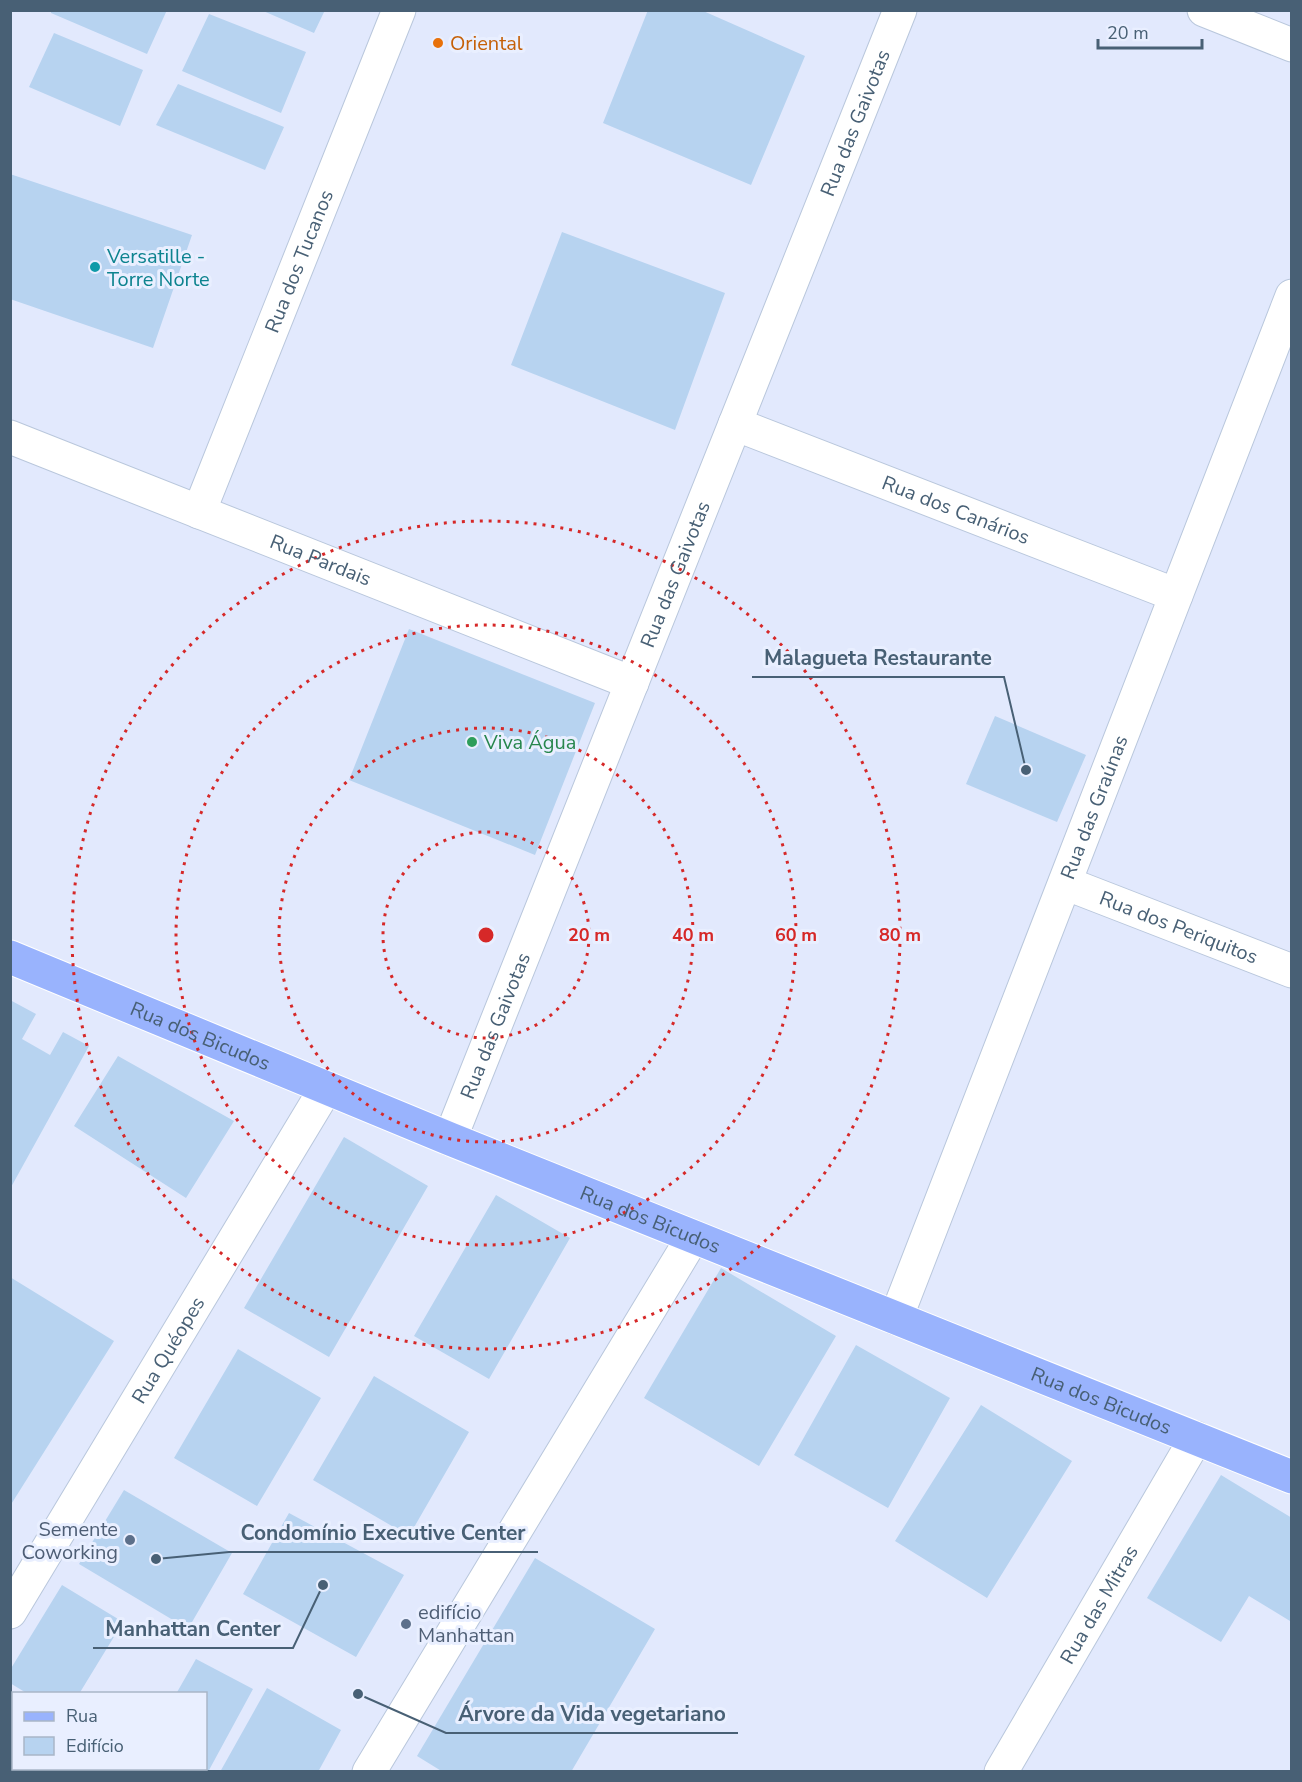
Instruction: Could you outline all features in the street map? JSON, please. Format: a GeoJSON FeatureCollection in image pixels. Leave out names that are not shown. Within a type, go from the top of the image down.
{"type":"FeatureCollection","features":[{"type":"Feature","properties":{"kind":"main road","name":"Rua dos Bicudos"},"geometry":{"type":"LineString","coordinates":[[10,957],[450,1139],[1292,1477]]}},
{"type":"Feature","properties":{"kind":"street","name":"Rua dos Tucanos"},"geometry":{"type":"LineString","coordinates":[[199,512],[399,10]]}},
{"type":"Feature","properties":{"kind":"street","name":"Rua das Gaivotas"},"geometry":{"type":"LineString","coordinates":[[450,1139],[900,10]]}},
{"type":"Feature","properties":{"kind":"street"},"geometry":{"type":"LineString","coordinates":[[1204,10],[1292,45]]}},
{"type":"Feature","properties":{"kind":"street","name":"Rua das Graúnas"},"geometry":{"type":"LineString","coordinates":[[896,1318],[1292,296]]}},
{"type":"Feature","properties":{"kind":"street","name":"Rua dos Canários"},"geometry":{"type":"LineString","coordinates":[[735,424],[1176,595]]}},
{"type":"Feature","properties":{"kind":"street","name":"Rua Pardais"},"geometry":{"type":"LineString","coordinates":[[10,437],[632,682]]}},
{"type":"Feature","properties":{"kind":"street","name":"Rua dos Periquitos"},"geometry":{"type":"LineString","coordinates":[[1065,883],[1292,971]]}},
{"type":"Feature","properties":{"kind":"street","name":"Rua Quéopes"},"geometry":{"type":"LineString","coordinates":[[10,1612],[327,1088]]}},
{"type":"Feature","properties":{"kind":"street"},"geometry":{"type":"LineString","coordinates":[[369,1772],[693,1237]]}},
{"type":"Feature","properties":{"kind":"street","name":"Rua das Mitras"},"geometry":{"type":"LineString","coordinates":[[1001,1772],[1196,1438]]}},
{"type":"Feature","properties":{"kind":"building"},"geometry":{"type":"Polygon","coordinates":[[[51,10],[167,10],[147,54],[51,13],[51,10]]]}},
{"type":"Feature","properties":{"kind":"building"},"geometry":{"type":"Polygon","coordinates":[[[261,10],[325,10],[314,33],[261,10]]]}},
{"type":"Feature","properties":{"kind":"building"},"geometry":{"type":"Polygon","coordinates":[[[648,10],[701,10],[805,56],[751,185],[603,123],[648,10]]]}},
{"type":"Feature","properties":{"kind":"building"},"geometry":{"type":"Polygon","coordinates":[[[209,14],[306,52],[281,113],[182,71],[209,14]]]}},
{"type":"Feature","properties":{"kind":"building"},"geometry":{"type":"Polygon","coordinates":[[[54,33],[143,70],[120,126],[29,87],[54,33]]]}},
{"type":"Feature","properties":{"kind":"building"},"geometry":{"type":"Polygon","coordinates":[[[178,84],[284,127],[265,170],[156,125],[178,84]]]}},
{"type":"Feature","properties":{"kind":"building","name":"Versatille - Torre Norte"},"geometry":{"type":"Polygon","coordinates":[[[10,174],[192,235],[153,348],[10,299],[10,174]]]}},
{"type":"Feature","properties":{"kind":"building"},"geometry":{"type":"Polygon","coordinates":[[[562,232],[725,293],[675,430],[511,365],[562,232]]]}},
{"type":"Feature","properties":{"kind":"building","name":"Viva Água"},"geometry":{"type":"Polygon","coordinates":[[[409,629],[595,703],[535,855],[349,780],[409,629]]]}},
{"type":"Feature","properties":{"kind":"building"},"geometry":{"type":"Polygon","coordinates":[[[995,716],[1086,755],[1057,822],[966,784],[995,716]]]}},
{"type":"Feature","properties":{"kind":"building"},"geometry":{"type":"Polygon","coordinates":[[[10,1000],[36,1014],[22,1039],[50,1055],[63,1032],[89,1046],[10,1189],[10,1000]]]}},
{"type":"Feature","properties":{"kind":"building"},"geometry":{"type":"Polygon","coordinates":[[[118,1056],[234,1121],[186,1198],[74,1126],[118,1056]]]}},
{"type":"Feature","properties":{"kind":"building"},"geometry":{"type":"Polygon","coordinates":[[[344,1137],[428,1186],[329,1357],[244,1308],[344,1137]]]}},
{"type":"Feature","properties":{"kind":"building"},"geometry":{"type":"Polygon","coordinates":[[[496,1195],[570,1238],[489,1379],[414,1336],[496,1195]]]}},
{"type":"Feature","properties":{"kind":"building"},"geometry":{"type":"Polygon","coordinates":[[[721,1268],[836,1336],[759,1466],[644,1398],[721,1268]]]}},
{"type":"Feature","properties":{"kind":"building"},"geometry":{"type":"Polygon","coordinates":[[[10,1277],[114,1341],[10,1506],[10,1277]]]}},
{"type":"Feature","properties":{"kind":"building"},"geometry":{"type":"Polygon","coordinates":[[[856,1345],[950,1398],[888,1508],[794,1455],[856,1345]]]}},
{"type":"Feature","properties":{"kind":"building"},"geometry":{"type":"Polygon","coordinates":[[[238,1349],[321,1398],[257,1506],[174,1458],[238,1349]]]}},
{"type":"Feature","properties":{"kind":"building"},"geometry":{"type":"Polygon","coordinates":[[[374,1376],[469,1432],[409,1536],[313,1480],[374,1376]]]}},
{"type":"Feature","properties":{"kind":"building"},"geometry":{"type":"Polygon","coordinates":[[[981,1405],[1072,1461],[987,1598],[895,1541],[981,1405]]]}},
{"type":"Feature","properties":{"kind":"building"},"geometry":{"type":"Polygon","coordinates":[[[1221,1475],[1292,1518],[1292,1619],[1290,1621],[1249,1596],[1221,1642],[1147,1598],[1221,1475]]]}},
{"type":"Feature","properties":{"kind":"building"},"geometry":{"type":"Polygon","coordinates":[[[124,1490],[232,1553],[188,1629],[79,1564],[124,1490]]]}},
{"type":"Feature","properties":{"kind":"building"},"geometry":{"type":"Polygon","coordinates":[[[289,1513],[404,1575],[356,1657],[243,1594],[289,1513]]]}},
{"type":"Feature","properties":{"kind":"building"},"geometry":{"type":"Polygon","coordinates":[[[535,1558],[655,1629],[571,1772],[443,1772],[417,1756],[535,1558]]]}},
{"type":"Feature","properties":{"kind":"building"},"geometry":{"type":"Polygon","coordinates":[[[62,1585],[123,1622],[80,1692],[25,1692],[10,1683],[10,1670],[62,1585]]]}},
{"type":"Feature","properties":{"kind":"building"},"geometry":{"type":"Polygon","coordinates":[[[196,1659],[253,1689],[208,1772],[131,1772],[132,1770],[207,1770],[207,1692],[177,1692],[196,1659]]]}},
{"type":"Feature","properties":{"kind":"building"},"geometry":{"type":"Polygon","coordinates":[[[267,1688],[341,1730],[318,1772],[220,1772],[267,1688]]]}},
{"type":"Feature","properties":{"kind":"place","name":"Oriental"},"geometry":{"type":"Point","coordinates":[438,43]}},
{"type":"Feature","properties":{"kind":"place","name":"Versatille - Torre Norte"},"geometry":{"type":"Point","coordinates":[95,267]}},
{"type":"Feature","properties":{"kind":"place","name":"Viva Água"},"geometry":{"type":"Point","coordinates":[472,742]}},
{"type":"Feature","properties":{"kind":"place","name":"Malagueta Restaurante"},"geometry":{"type":"Point","coordinates":[1026,770]}},
{"type":"Feature","properties":{"kind":"place","name":"Semente Coworking"},"geometry":{"type":"Point","coordinates":[130,1540]}},
{"type":"Feature","properties":{"kind":"place","name":"Condomínio Executive Center"},"geometry":{"type":"Point","coordinates":[156,1559]}},
{"type":"Feature","properties":{"kind":"place","name":"Manhattan Center"},"geometry":{"type":"Point","coordinates":[323,1585]}},
{"type":"Feature","properties":{"kind":"place","name":"edifício Manhattan"},"geometry":{"type":"Point","coordinates":[406,1624]}},
{"type":"Feature","properties":{"kind":"place","name":"Árvore da Vida vegetariano"},"geometry":{"type":"Point","coordinates":[358,1694]}}]}
